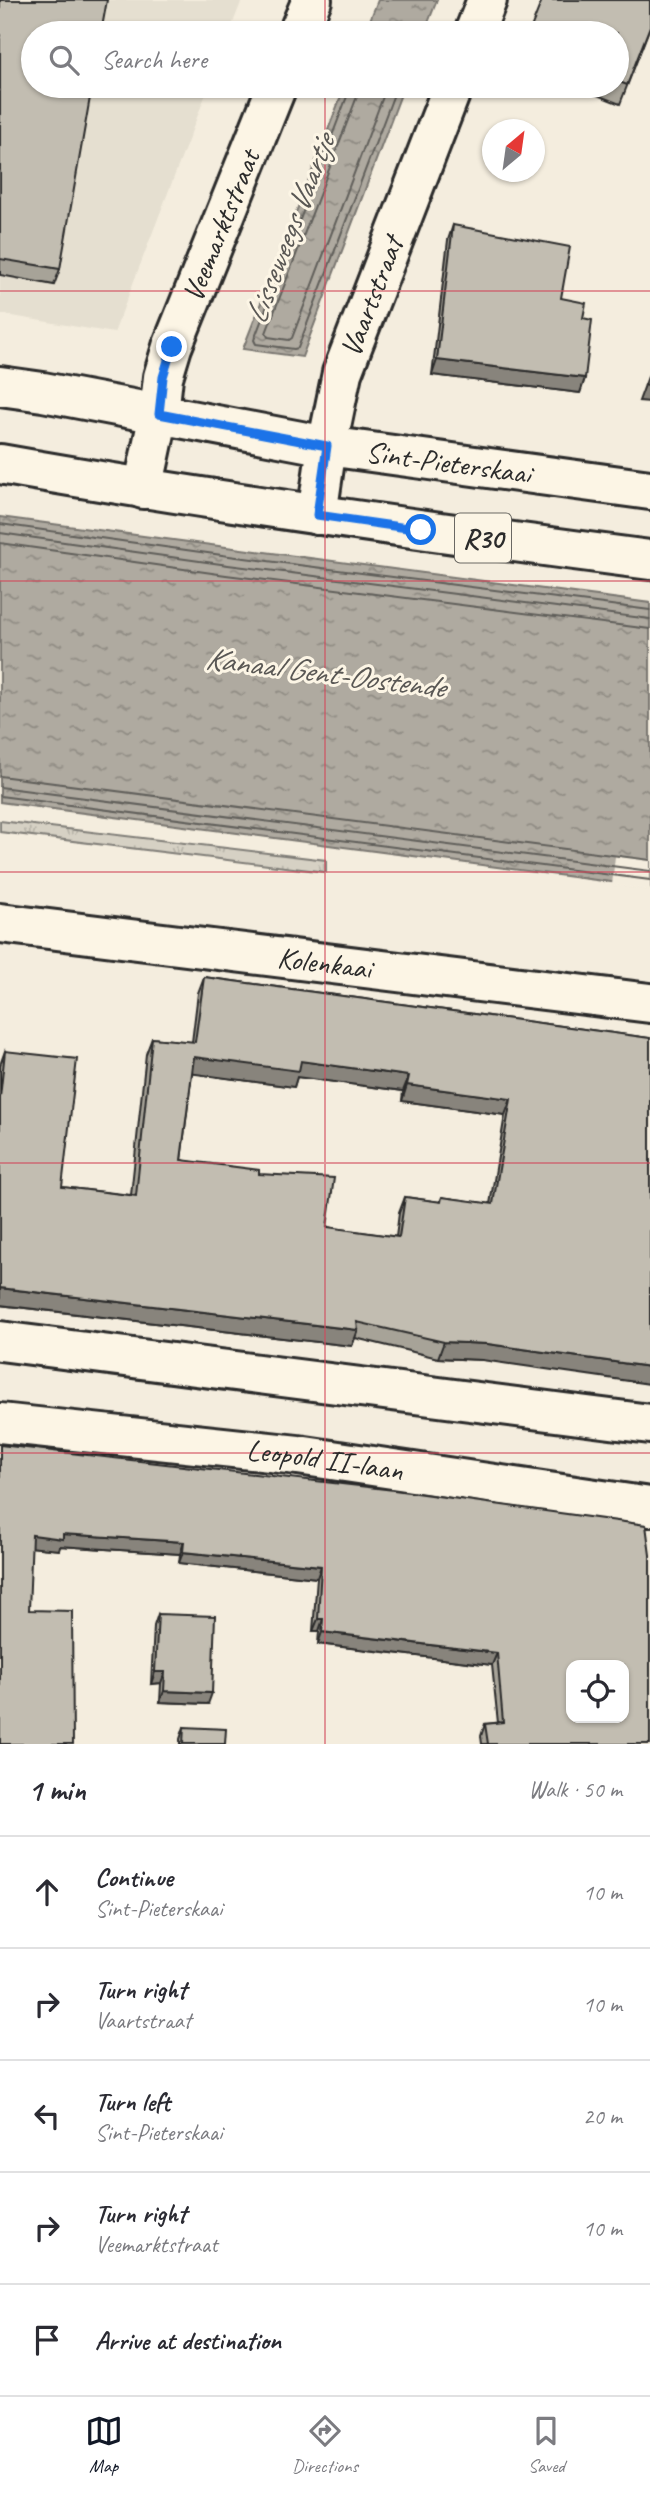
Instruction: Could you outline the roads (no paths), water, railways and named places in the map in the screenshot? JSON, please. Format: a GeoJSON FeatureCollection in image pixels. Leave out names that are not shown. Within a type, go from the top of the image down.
{"type":"FeatureCollection","features":[{"type":"Feature","properties":{"kind":"main road"},"geometry":{"type":"LineString","coordinates":[[303,21],[312,0]]}},
{"type":"Feature","properties":{"kind":"main road"},"geometry":{"type":"LineString","coordinates":[[478,21],[486,0]]}},
{"type":"Feature","properties":{"kind":"main road","name":"Veemarktstraat"},"geometry":{"type":"LineString","coordinates":[[143,489],[159,414],[163,377],[172,347],[272,98]]}},
{"type":"Feature","properties":{"kind":"main road","name":"Vaartstraat"},"geometry":{"type":"LineString","coordinates":[[317,515],[327,446],[342,373],[448,98]]}},
{"type":"Feature","properties":{"kind":"main road","name":"Sint-Pieterskaai"},"geometry":{"type":"LineString","coordinates":[[0,386],[327,446],[650,490]]}},
{"type":"Feature","properties":{"kind":"main road","name":"R30"},"geometry":{"type":"LineString","coordinates":[[0,464],[317,515],[650,560]]}},
{"type":"Feature","properties":{"kind":"main road","name":"Kolenkaai"},"geometry":{"type":"LineString","coordinates":[[0,923],[650,1003]]}},
{"type":"Feature","properties":{"kind":"main road"},"geometry":{"type":"LineString","coordinates":[[0,1341],[650,1424]]}},
{"type":"Feature","properties":{"kind":"main road","name":"Leopold II-laan"},"geometry":{"type":"LineString","coordinates":[[0,1423],[298,1455],[650,1507]]}},
{"type":"Feature","properties":{"kind":"water"},"geometry":{"type":"Polygon","coordinates":[[[378,0],[437,0],[429,21],[370,21],[378,0]]]}},
{"type":"Feature","properties":{"kind":"water"},"geometry":{"type":"Polygon","coordinates":[[[340,98],[399,98],[302,357],[243,349],[340,98]]]}},
{"type":"Feature","properties":{"kind":"water","name":"Kanaal Gent-Oostende"},"geometry":{"type":"Polygon","coordinates":[[[0,517],[650,603],[650,887],[0,802],[0,517]]]}},
{"type":"Feature","properties":{"kind":"water label","name":"Lisseweegs Vaartje"},"geometry":{"type":"Point","coordinates":[289,229]}}]}
